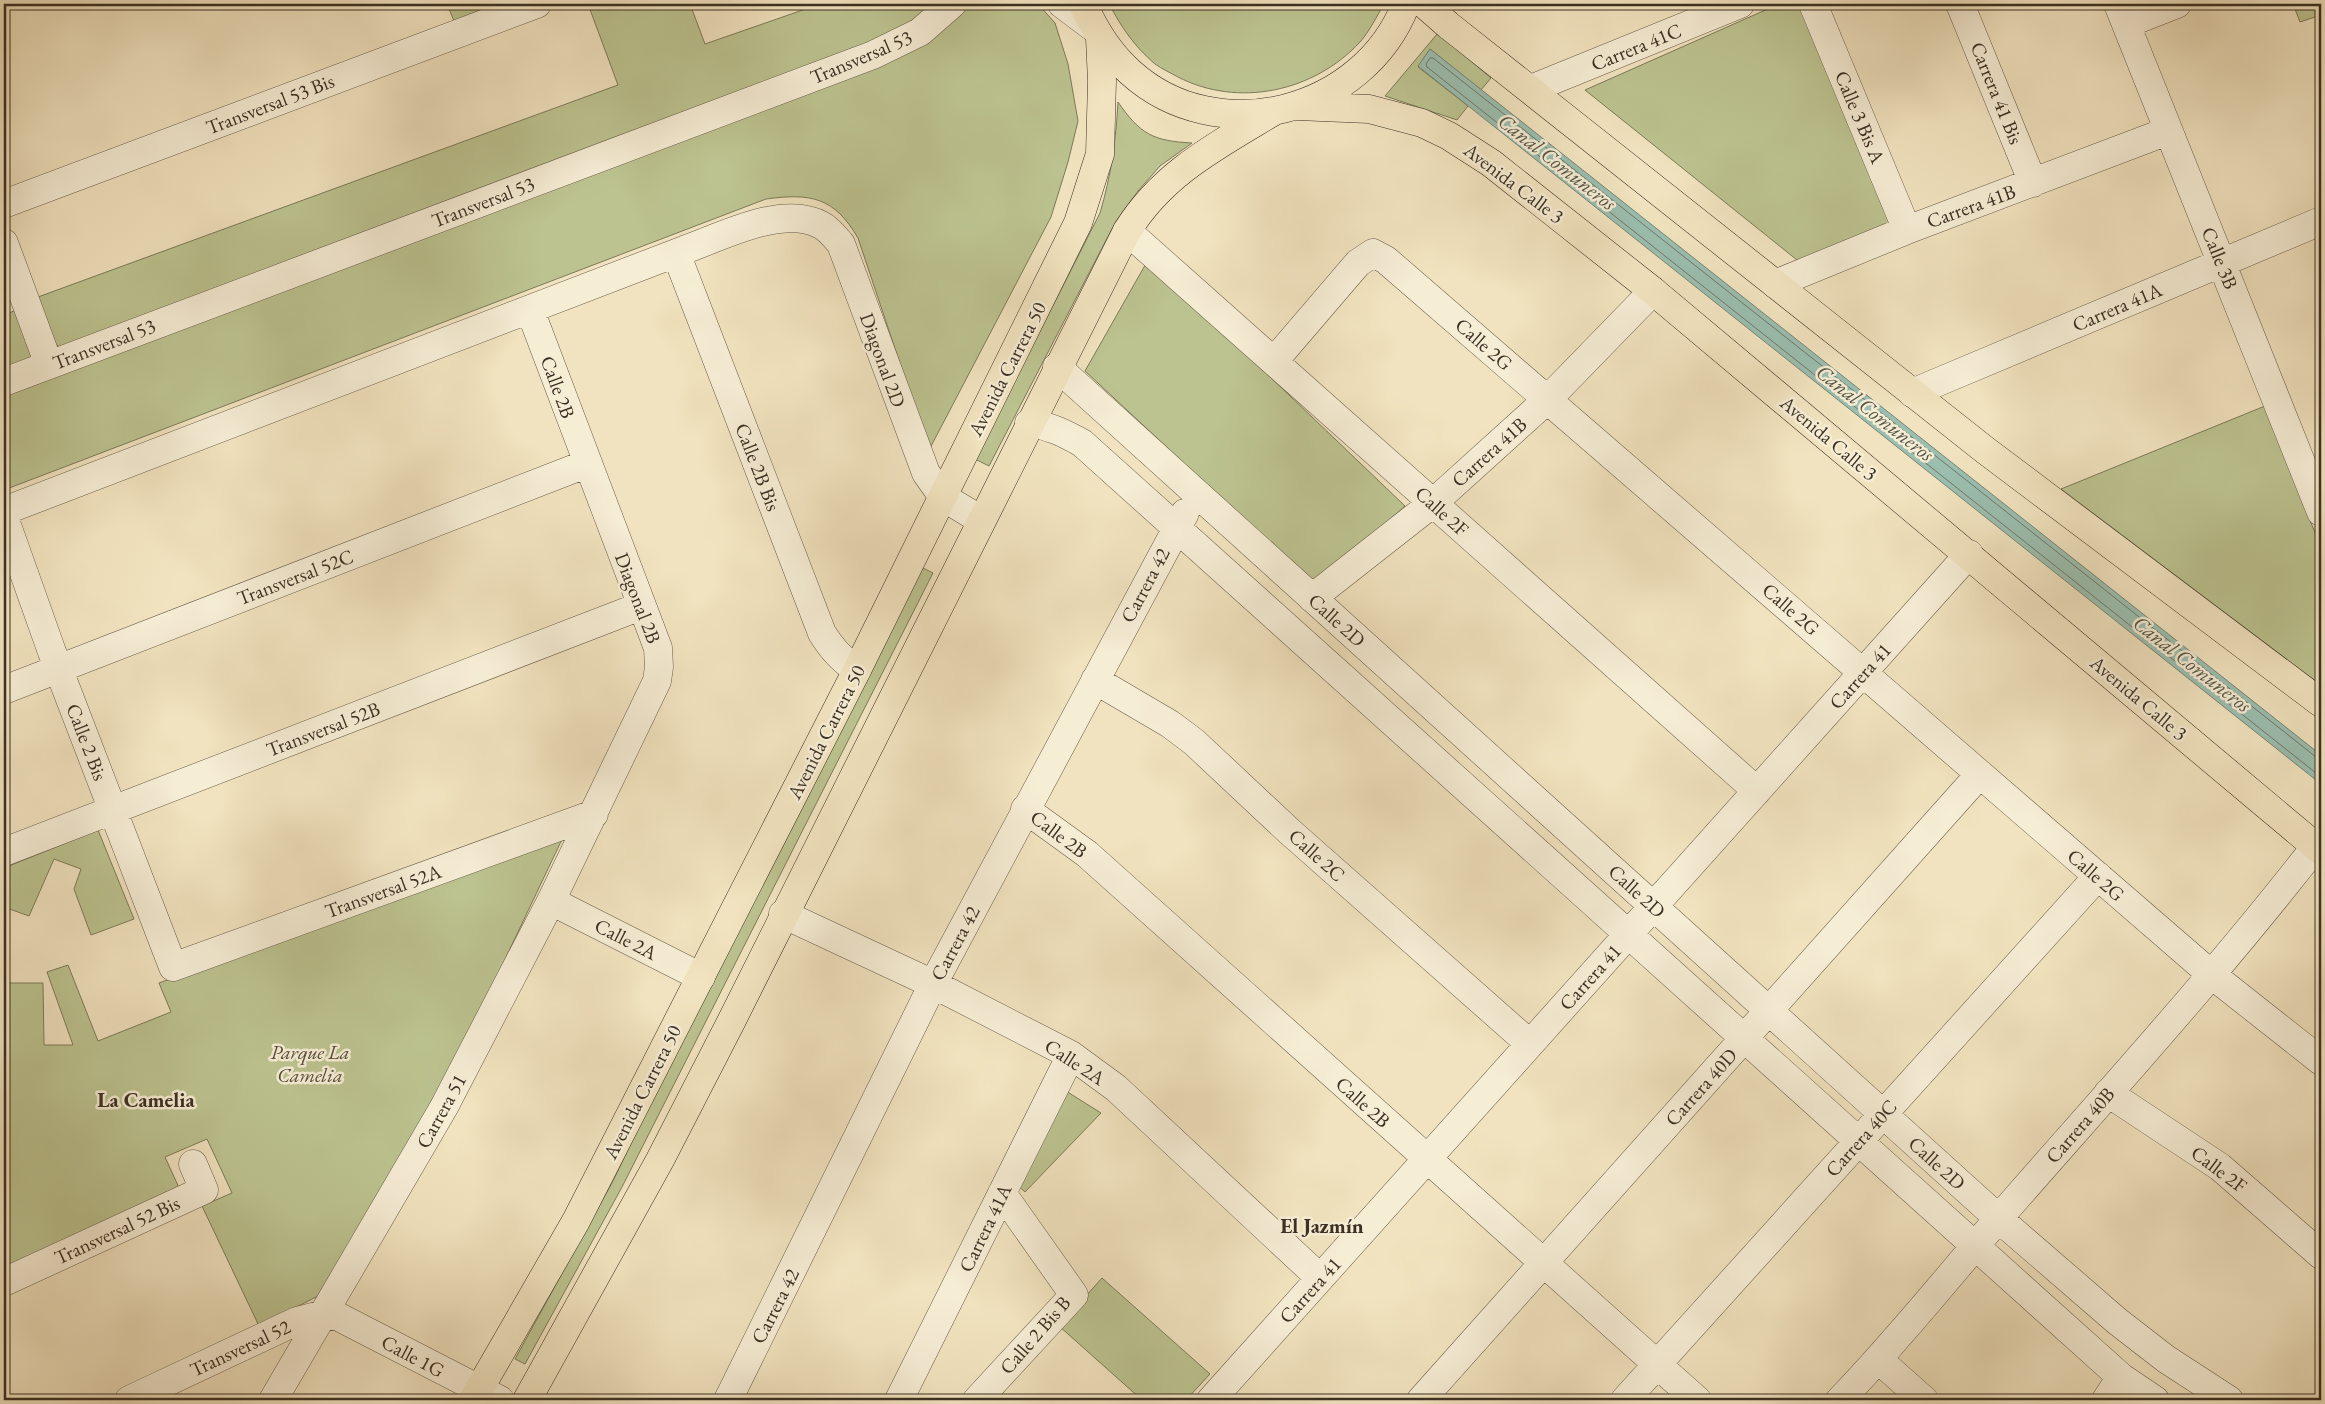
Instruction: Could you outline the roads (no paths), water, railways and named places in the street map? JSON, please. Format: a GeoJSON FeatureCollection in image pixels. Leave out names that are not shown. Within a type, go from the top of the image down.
{"type":"FeatureCollection","features":[{"type":"Feature","properties":{"kind":"main road"},"geometry":{"type":"LineString","coordinates":[[527,1400],[660,1160],[733,1018],[783,914],[1057,367],[1140,209],[1184,167],[1284,110],[1328,93],[1362,68],[1380,50],[1394,29],[1406,4]]}},
{"type":"Feature","properties":{"kind":"main road"},"geometry":{"type":"LineString","coordinates":[[1424,4],[1985,450],[2321,703]]}},
{"type":"Feature","properties":{"kind":"main road"},"geometry":{"type":"LineString","coordinates":[[1092,23],[1114,57],[1131,73],[1170,98],[1194,107],[1219,113],[1245,115],[1284,110]]}},
{"type":"Feature","properties":{"kind":"main road","name":"Avenida Carrera 50"},"geometry":{"type":"LineString","coordinates":[[484,1397],[576,1221],[857,670],[1047,288],[1081,215],[1100,154],[1102,81],[1092,23]]}},
{"type":"Feature","properties":{"kind":"main road","name":"Avenida Calle 3"},"geometry":{"type":"LineString","coordinates":[[1284,110],[1369,109],[1422,123],[1449,136],[1491,163],[1652,291],[1969,554],[2318,848]]}},
{"type":"Feature","properties":{"kind":"street","name":"Transversal 53 Bis"},"geometry":{"type":"LineString","coordinates":[[4,204],[537,4]]}},
{"type":"Feature","properties":{"kind":"street","name":"Transversal 53"},"geometry":{"type":"LineString","coordinates":[[4,382],[873,55],[920,32],[952,4]]}},
{"type":"Feature","properties":{"kind":"street"},"geometry":{"type":"LineString","coordinates":[[1062,4],[1092,23]]}},
{"type":"Feature","properties":{"kind":"street","name":"Carrera 41C"},"geometry":{"type":"LineString","coordinates":[[1531,89],[1740,4]]}},
{"type":"Feature","properties":{"kind":"street","name":"Calle 3 Bis A"},"geometry":{"type":"LineString","coordinates":[[1813,4],[1907,230]]}},
{"type":"Feature","properties":{"kind":"street","name":"Carrera 41 Bis"},"geometry":{"type":"LineString","coordinates":[[1960,4],[2034,183]]}},
{"type":"Feature","properties":{"kind":"street"},"geometry":{"type":"LineString","coordinates":[[2122,14],[2177,4]]}},
{"type":"Feature","properties":{"kind":"street","name":"Calle 3B"},"geometry":{"type":"LineString","coordinates":[[2122,14],[2168,131],[2223,262],[2321,512]]}},
{"type":"Feature","properties":{"kind":"street","name":"Carrera 41B"},"geometry":{"type":"LineString","coordinates":[[1775,284],[1907,230],[2168,131]]}},
{"type":"Feature","properties":{"kind":"street","name":"Diagonal 2D"},"geometry":{"type":"LineString","coordinates":[[676,253],[762,221],[801,219],[821,225],[841,244],[926,472],[943,497]]}},
{"type":"Feature","properties":{"kind":"street","name":"Carrera 41A"},"geometry":{"type":"LineString","coordinates":[[1912,393],[2321,221]]}},
{"type":"Feature","properties":{"kind":"street","name":"Calle 2F"},"geometry":{"type":"LineString","coordinates":[[1127,231],[1757,791]]}},
{"type":"Feature","properties":{"kind":"street"},"geometry":{"type":"LineString","coordinates":[[4,243],[49,365]]}},
{"type":"Feature","properties":{"kind":"street"},"geometry":{"type":"LineString","coordinates":[[4,511],[676,253]]}},
{"type":"Feature","properties":{"kind":"street","name":"Calle 2B Bis"},"geometry":{"type":"LineString","coordinates":[[676,253],[822,633],[832,650],[857,670]]}},
{"type":"Feature","properties":{"kind":"street","name":"Calle 2G"},"geometry":{"type":"LineString","coordinates":[[1274,361],[1358,263],[1373,253],[1386,260],[2212,975],[2321,1061]]}},
{"type":"Feature","properties":{"kind":"street","name":"Carrera 41B"},"geometry":{"type":"LineString","coordinates":[[1312,598],[1433,503],[1548,399],[1652,291]]}},
{"type":"Feature","properties":{"kind":"street","name":"Calle 2B"},"geometry":{"type":"LineString","coordinates":[[530,310],[586,464]]}},
{"type":"Feature","properties":{"kind":"street","name":"Calle 2D"},"geometry":{"type":"LineString","coordinates":[[1057,367],[1998,1218],[2166,1360],[2229,1400]]}},
{"type":"Feature","properties":{"kind":"street","name":"Calle 2D"},"geometry":{"type":"LineString","coordinates":[[1030,423],[1047,425],[1082,443],[2121,1377],[2155,1400]]}},
{"type":"Feature","properties":{"kind":"street","name":"Diagonal 2B"},"geometry":{"type":"LineString","coordinates":[[586,464],[658,648],[659,667],[657,681],[594,814]]}},
{"type":"Feature","properties":{"kind":"street","name":"Transversal 52C"},"geometry":{"type":"LineString","coordinates":[[4,690],[586,464]]}},
{"type":"Feature","properties":{"kind":"street","name":"Carrera 42"},"geometry":{"type":"LineString","coordinates":[[728,1400],[933,984],[1176,528],[1197,493]]}},
{"type":"Feature","properties":{"kind":"street"},"geometry":{"type":"LineString","coordinates":[[943,497],[981,520]]}},
{"type":"Feature","properties":{"kind":"street","name":"Calle 2 Bis"},"geometry":{"type":"LineString","coordinates":[[4,517],[173,967]]}},
{"type":"Feature","properties":{"kind":"street","name":"Carrera 41"},"geometry":{"type":"LineString","coordinates":[[1211,1400],[1969,554]]}},
{"type":"Feature","properties":{"kind":"street","name":"Transversal 52B"},"geometry":{"type":"LineString","coordinates":[[4,852],[641,606]]}},
{"type":"Feature","properties":{"kind":"street","name":"Calle 2C"},"geometry":{"type":"LineString","coordinates":[[1095,680],[1170,724],[1194,742],[1289,831],[1530,1044]]}},
{"type":"Feature","properties":{"kind":"street","name":"Carrera 40D"},"geometry":{"type":"LineString","coordinates":[[1421,1400],[1980,774]]}},
{"type":"Feature","properties":{"kind":"street","name":"Calle 2B"},"geometry":{"type":"LineString","coordinates":[[1025,809],[1087,854],[1697,1400]]}},
{"type":"Feature","properties":{"kind":"street","name":"Carrera 51"},"geometry":{"type":"LineString","coordinates":[[273,1400],[444,1107],[594,814]]}},
{"type":"Feature","properties":{"kind":"street","name":"Transversal 52A"},"geometry":{"type":"LineString","coordinates":[[173,967],[594,814]]}},
{"type":"Feature","properties":{"kind":"street","name":"Carrera 40B"},"geometry":{"type":"LineString","coordinates":[[1840,1400],[1879,1360],[1998,1218],[2212,975],[2318,848]]}},
{"type":"Feature","properties":{"kind":"street","name":"Carrera 40C"},"geometry":{"type":"LineString","coordinates":[[1625,1400],[2098,876]]}},
{"type":"Feature","properties":{"kind":"street","name":"Calle 2A"},"geometry":{"type":"LineString","coordinates":[[551,901],[701,976]]}},
{"type":"Feature","properties":{"kind":"street","name":"Calle 2A"},"geometry":{"type":"LineString","coordinates":[[783,914],[933,984],[1070,1055],[1116,1088],[1320,1278]]}},
{"type":"Feature","properties":{"kind":"street","name":"Carrera 41A"},"geometry":{"type":"LineString","coordinates":[[899,1400],[1070,1055]]}},
{"type":"Feature","properties":{"kind":"street","name":"Calle 2F"},"geometry":{"type":"LineString","coordinates":[[2108,1094],[2220,1167],[2321,1255]]}},
{"type":"Feature","properties":{"kind":"street","name":"Transversal 52 Bis"},"geometry":{"type":"LineString","coordinates":[[4,1282],[204,1190],[193,1164]]}},
{"type":"Feature","properties":{"kind":"street","name":"Calle 2 Bis B"},"geometry":{"type":"LineString","coordinates":[[977,1400],[1074,1296],[1002,1193]]}},
{"type":"Feature","properties":{"kind":"street","name":"Calle 1G"},"geometry":{"type":"LineString","coordinates":[[324,1314],[339,1317],[484,1397]]}},
{"type":"Feature","properties":{"kind":"street","name":"Transversal 52"},"geometry":{"type":"LineString","coordinates":[[129,1400],[297,1321],[324,1314]]}},
{"type":"Feature","properties":{"kind":"street"},"geometry":{"type":"LineString","coordinates":[[1879,1360],[1924,1400]]}},
{"type":"Feature","properties":{"kind":"street"},"geometry":{"type":"LineString","coordinates":[[2106,1400],[2121,1377]]}},
{"type":"Feature","properties":{"kind":"water","name":"Canal Comuneros"},"geometry":{"type":"Polygon","coordinates":[[[1430,49],[2321,755],[2321,784],[1418,66],[1430,49]]]}},
{"type":"Feature","properties":{"kind":"district","name":"La Camelia"},"geometry":{"type":"Point","coordinates":[146,1100]}},
{"type":"Feature","properties":{"kind":"district","name":"El Jazmín"},"geometry":{"type":"Point","coordinates":[1322,1226]}},
{"type":"Feature","properties":{"kind":"park label","name":"Parque La Camelia"},"geometry":{"type":"Point","coordinates":[310,1064]}}]}
